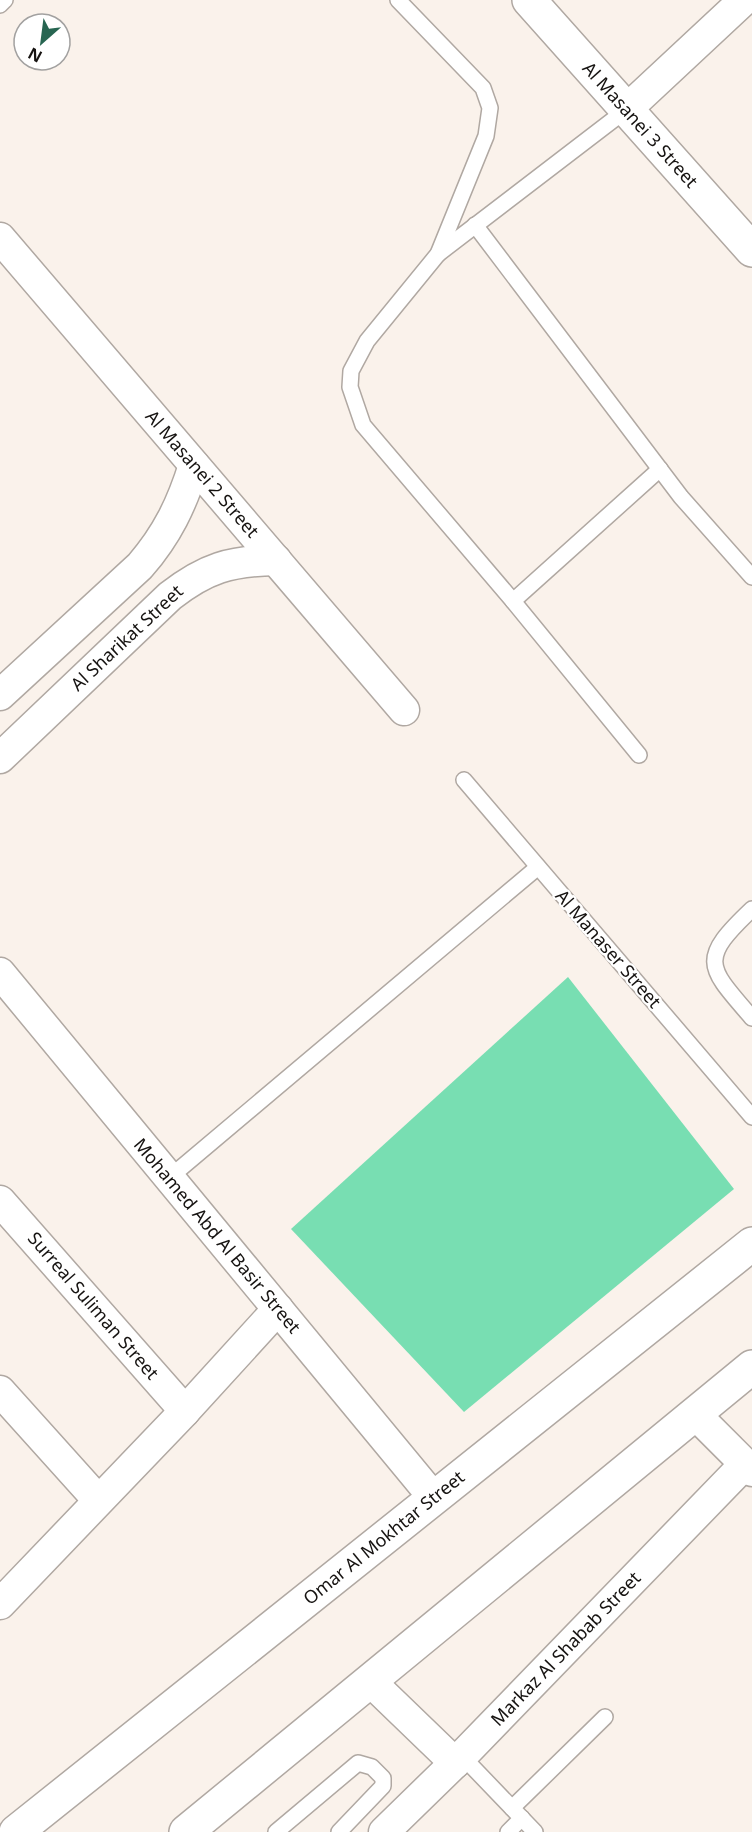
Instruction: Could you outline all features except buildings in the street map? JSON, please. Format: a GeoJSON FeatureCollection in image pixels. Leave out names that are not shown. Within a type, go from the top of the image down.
{"type":"FeatureCollection","features":[{"type":"Feature","properties":{"kind":"main road","name":"Al Masanei 3 Street"},"geometry":{"type":"LineString","coordinates":[[529,0],[752,250]]}},
{"type":"Feature","properties":{"kind":"main road","name":"Omar Al Mokhtar Street"},"geometry":{"type":"LineString","coordinates":[[16,1832],[752,1244]]}},
{"type":"Feature","properties":{"kind":"main road"},"geometry":{"type":"LineString","coordinates":[[186,1832],[752,1367]]}},
{"type":"Feature","properties":{"kind":"street"},"geometry":{"type":"LineString","coordinates":[[626,110],[744,0]]}},
{"type":"Feature","properties":{"kind":"street","name":"Al Masanei 2 Street"},"geometry":{"type":"LineString","coordinates":[[0,238],[404,710]]}},
{"type":"Feature","properties":{"kind":"street"},"geometry":{"type":"LineString","coordinates":[[0,694],[140,566],[159,544],[174,520],[194,465]]}},
{"type":"Feature","properties":{"kind":"street","name":"Al Sharikat Street"},"geometry":{"type":"LineString","coordinates":[[0,758],[170,596],[192,579],[218,567],[245,561],[276,560]]}},
{"type":"Feature","properties":{"kind":"street","name":"Mohamed Abd Al Basir Street"},"geometry":{"type":"LineString","coordinates":[[0,975],[434,1498]]}},
{"type":"Feature","properties":{"kind":"street","name":"Surreal Suliman Street"},"geometry":{"type":"LineString","coordinates":[[0,1201],[185,1411]]}},
{"type":"Feature","properties":{"kind":"street"},"geometry":{"type":"LineString","coordinates":[[0,1604],[185,1411],[278,1309]]}},
{"type":"Feature","properties":{"kind":"street"},"geometry":{"type":"LineString","coordinates":[[0,1391],[98,1500]]}},
{"type":"Feature","properties":{"kind":"street"},"geometry":{"type":"LineString","coordinates":[[696,1414],[748,1468]]}},
{"type":"Feature","properties":{"kind":"street","name":"Markaz Al Shabab Street"},"geometry":{"type":"LineString","coordinates":[[384,1832],[459,1760],[748,1468]]}},
{"type":"Feature","properties":{"kind":"street"},"geometry":{"type":"LineString","coordinates":[[370,1681],[459,1760]]}},
{"type":"Feature","properties":{"kind":"lane"},"geometry":{"type":"LineString","coordinates":[[0,4],[5,0]]}},
{"type":"Feature","properties":{"kind":"lane"},"geometry":{"type":"LineString","coordinates":[[398,0],[483,88],[490,108],[486,136],[438,254]]}},
{"type":"Feature","properties":{"kind":"lane"},"geometry":{"type":"LineString","coordinates":[[626,110],[438,254],[367,341],[351,371],[350,387],[363,425],[513,601],[639,755]]}},
{"type":"Feature","properties":{"kind":"lane"},"geometry":{"type":"LineString","coordinates":[[475,225],[660,469],[752,577]]}},
{"type":"Feature","properties":{"kind":"lane"},"geometry":{"type":"LineString","coordinates":[[513,601],[660,469]]}},
{"type":"Feature","properties":{"kind":"lane","name":"Al Manaser Street"},"geometry":{"type":"LineString","coordinates":[[464,780],[752,1118]]}},
{"type":"Feature","properties":{"kind":"lane"},"geometry":{"type":"LineString","coordinates":[[169,1178],[538,867]]}},
{"type":"Feature","properties":{"kind":"lane"},"geometry":{"type":"LineString","coordinates":[[750,1013],[722,983],[716,970],[715,956],[719,941],[752,909]]}},
{"type":"Feature","properties":{"kind":"lane"},"geometry":{"type":"LineString","coordinates":[[508,1832],[517,1813],[605,1717]]}},
{"type":"Feature","properties":{"kind":"lane"},"geometry":{"type":"LineString","coordinates":[[459,1760],[535,1832]]}},
{"type":"Feature","properties":{"kind":"lane"},"geometry":{"type":"LineString","coordinates":[[276,1832],[358,1763],[372,1767],[383,1778],[383,1786],[339,1832]]}},
{"type":"Feature","properties":{"kind":"green space"},"geometry":{"type":"Polygon","coordinates":[[[568,977],[734,1189],[464,1412],[291,1229],[568,977]]]}}]}
